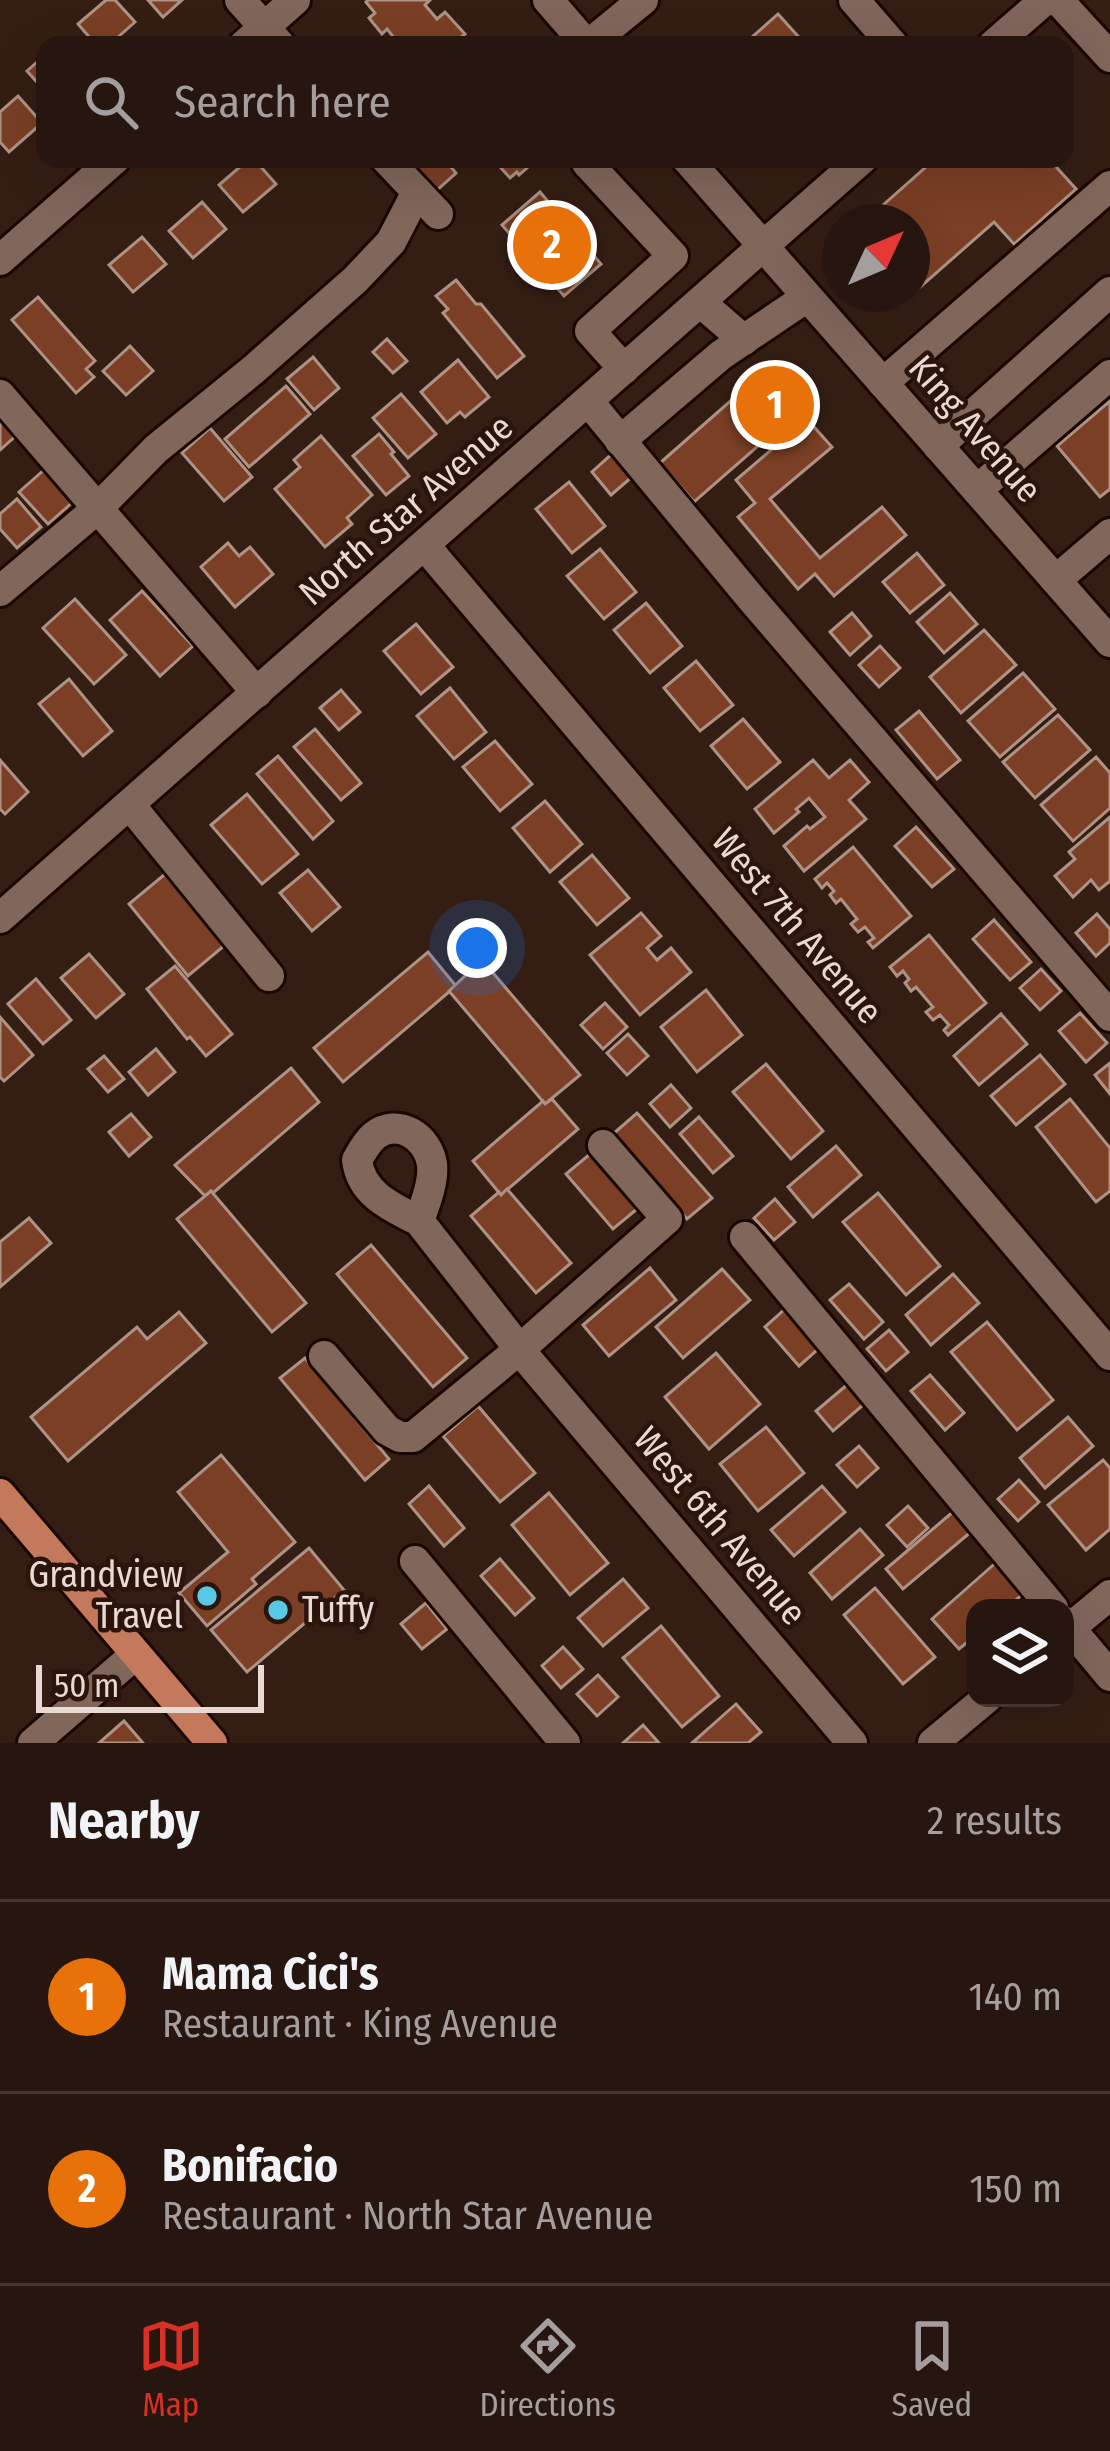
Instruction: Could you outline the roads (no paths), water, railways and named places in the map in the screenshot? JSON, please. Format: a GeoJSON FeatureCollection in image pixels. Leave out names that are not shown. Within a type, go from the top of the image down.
{"type":"FeatureCollection","features":[{"type":"Feature","properties":{"kind":"main road"},"geometry":{"type":"LineString","coordinates":[[0,1494],[212,1743]]}},
{"type":"Feature","properties":{"kind":"street"},"geometry":{"type":"LineString","coordinates":[[240,0],[261,36]]}},
{"type":"Feature","properties":{"kind":"street"},"geometry":{"type":"LineString","coordinates":[[265,36],[295,0]]}},
{"type":"Feature","properties":{"kind":"street"},"geometry":{"type":"LineString","coordinates":[[548,0],[580,36]]}},
{"type":"Feature","properties":{"kind":"street"},"geometry":{"type":"LineString","coordinates":[[599,36],[643,0]]}},
{"type":"Feature","properties":{"kind":"street"},"geometry":{"type":"LineString","coordinates":[[854,0],[885,36]]}},
{"type":"Feature","properties":{"kind":"street"},"geometry":{"type":"LineString","coordinates":[[1003,36],[1045,0]]}},
{"type":"Feature","properties":{"kind":"street"},"geometry":{"type":"LineString","coordinates":[[1058,0],[1110,57]]}},
{"type":"Feature","properties":{"kind":"street"},"geometry":{"type":"LineString","coordinates":[[0,260],[105,168]]}},
{"type":"Feature","properties":{"kind":"street"},"geometry":{"type":"LineString","coordinates":[[0,591],[98,508],[156,448],[253,370],[376,260],[428,203],[395,168]]}},
{"type":"Feature","properties":{"kind":"street"},"geometry":{"type":"LineString","coordinates":[[592,168],[673,256],[590,331],[624,369]]}},
{"type":"Feature","properties":{"kind":"street","name":"King Avenue"},"geometry":{"type":"LineString","coordinates":[[695,168],[1110,642]]}},
{"type":"Feature","properties":{"kind":"street","name":"North Star Avenue"},"geometry":{"type":"LineString","coordinates":[[0,918],[852,168]]}},
{"type":"Feature","properties":{"kind":"street"},"geometry":{"type":"LineString","coordinates":[[883,383],[1110,185]]}},
{"type":"Feature","properties":{"kind":"street"},"geometry":{"type":"LineString","coordinates":[[938,446],[1110,292]]}},
{"type":"Feature","properties":{"kind":"street"},"geometry":{"type":"LineString","coordinates":[[620,441],[721,355],[807,297]]}},
{"type":"Feature","properties":{"kind":"street"},"geometry":{"type":"LineString","coordinates":[[700,302],[744,340]]}},
{"type":"Feature","properties":{"kind":"street"},"geometry":{"type":"LineString","coordinates":[[977,490],[1110,375]]}},
{"type":"Feature","properties":{"kind":"street"},"geometry":{"type":"LineString","coordinates":[[0,395],[257,693]]}},
{"type":"Feature","properties":{"kind":"street"},"geometry":{"type":"LineString","coordinates":[[588,401],[1110,1016]]}},
{"type":"Feature","properties":{"kind":"street"},"geometry":{"type":"LineString","coordinates":[[1056,580],[1110,535]]}},
{"type":"Feature","properties":{"kind":"street","name":"West 7th Avenue"},"geometry":{"type":"LineString","coordinates":[[424,546],[1110,1355]]}},
{"type":"Feature","properties":{"kind":"street"},"geometry":{"type":"LineString","coordinates":[[130,805],[269,976]]}},
{"type":"Feature","properties":{"kind":"street"},"geometry":{"type":"LineString","coordinates":[[324,1356],[387,1430],[400,1437],[413,1436],[524,1354],[667,1219],[603,1144]]}},
{"type":"Feature","properties":{"kind":"street","name":"West 6th Avenue"},"geometry":{"type":"LineString","coordinates":[[419,1221],[524,1354],[852,1743]]}},
{"type":"Feature","properties":{"kind":"street"},"geometry":{"type":"LineString","coordinates":[[746,1237],[1043,1599]]}},
{"type":"Feature","properties":{"kind":"street"},"geometry":{"type":"LineString","coordinates":[[415,1561],[565,1743]]}},
{"type":"Feature","properties":{"kind":"street"},"geometry":{"type":"LineString","coordinates":[[1074,1616],[1110,1595]]}},
{"type":"Feature","properties":{"kind":"street"},"geometry":{"type":"LineString","coordinates":[[1074,1635],[1110,1676]]}},
{"type":"Feature","properties":{"kind":"street"},"geometry":{"type":"LineString","coordinates":[[34,1743],[136,1654]]}},
{"type":"Feature","properties":{"kind":"street"},"geometry":{"type":"LineString","coordinates":[[933,1743],[976,1707]]}},
{"type":"Feature","properties":{"kind":"place","name":"Bonifacio"},"geometry":{"type":"Point","coordinates":[552,245]}},
{"type":"Feature","properties":{"kind":"place","name":"Mama Cici's"},"geometry":{"type":"Point","coordinates":[775,405]}},
{"type":"Feature","properties":{"kind":"place","name":"Grandview Travel"},"geometry":{"type":"Point","coordinates":[207,1596]}},
{"type":"Feature","properties":{"kind":"place","name":"Tuffy"},"geometry":{"type":"Point","coordinates":[278,1610]}}]}
